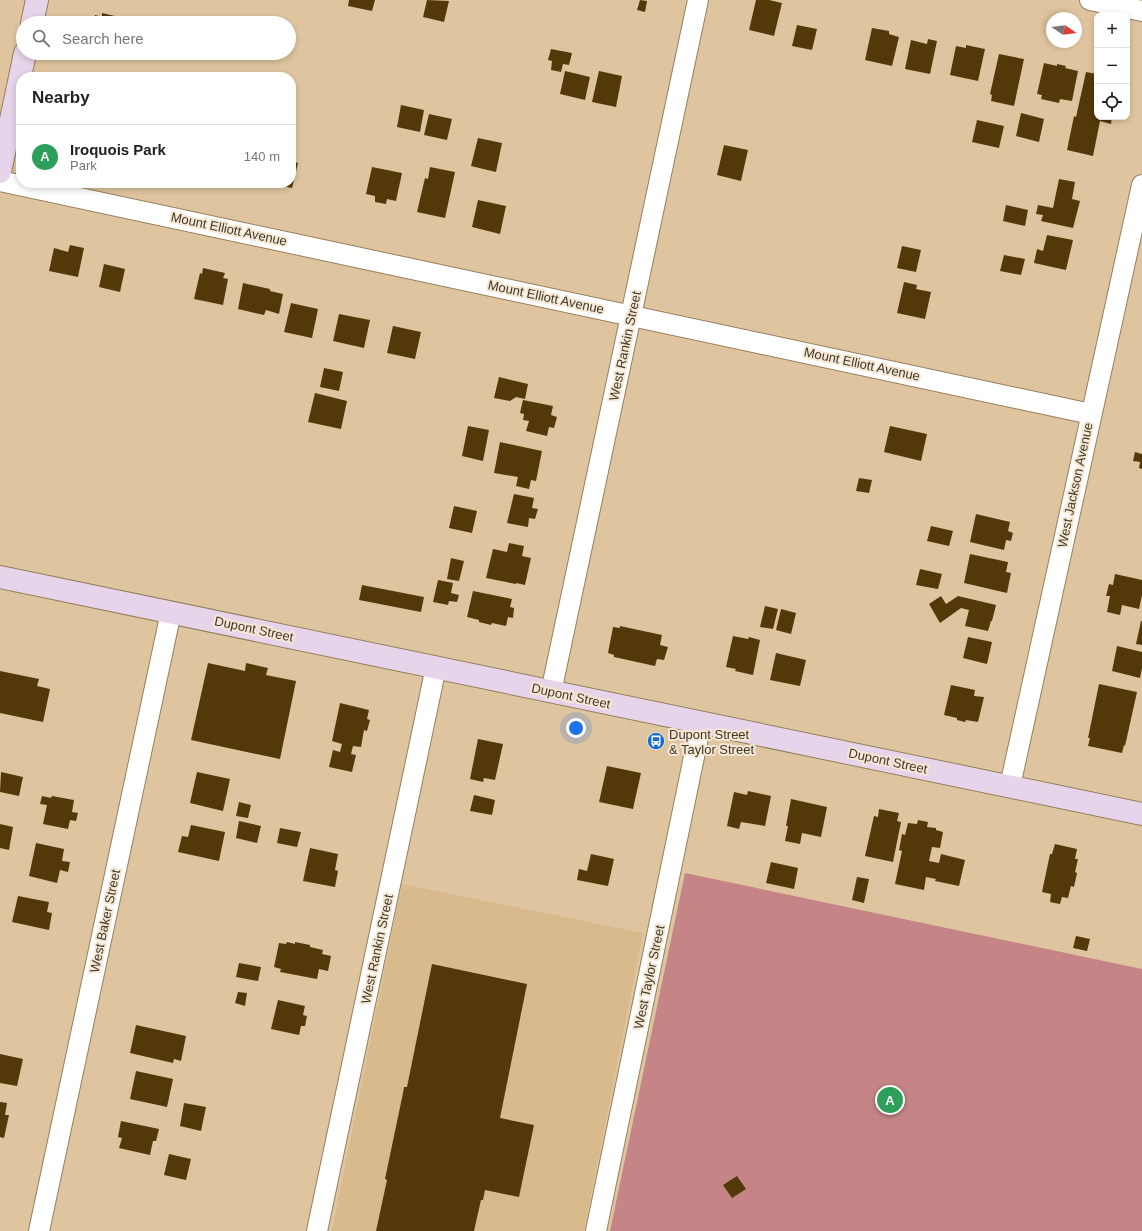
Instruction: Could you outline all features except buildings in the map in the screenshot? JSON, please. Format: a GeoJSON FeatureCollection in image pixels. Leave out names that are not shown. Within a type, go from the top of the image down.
{"type":"FeatureCollection","features":[{"type":"Feature","properties":{"kind":"street"},"geometry":{"type":"LineString","coordinates":[[34,16],[37,0]]}},
{"type":"Feature","properties":{"kind":"street","name":"West Rankin Street"},"geometry":{"type":"LineString","coordinates":[[551,692],[698,0]]}},
{"type":"Feature","properties":{"kind":"street"},"geometry":{"type":"LineString","coordinates":[[1090,0],[1142,11]]}},
{"type":"Feature","properties":{"kind":"street"},"geometry":{"type":"LineString","coordinates":[[21,72],[24,60]]}},
{"type":"Feature","properties":{"kind":"street"},"geometry":{"type":"LineString","coordinates":[[0,172],[16,96]]}},
{"type":"Feature","properties":{"kind":"street","name":"Mount Elliott Avenue"},"geometry":{"type":"LineString","coordinates":[[0,181],[16,184]]}},
{"type":"Feature","properties":{"kind":"street","name":"West Jackson Avenue"},"geometry":{"type":"LineString","coordinates":[[1010,786],[1142,185]]}},
{"type":"Feature","properties":{"kind":"street","name":"Mount Elliott Avenue"},"geometry":{"type":"LineString","coordinates":[[33,188],[1091,414]]}},
{"type":"Feature","properties":{"kind":"street","name":"Dupont Street"},"geometry":{"type":"LineString","coordinates":[[0,577],[1142,814]]}},
{"type":"Feature","properties":{"kind":"street","name":"West Baker Street"},"geometry":{"type":"LineString","coordinates":[[39,1231],[171,612]]}},
{"type":"Feature","properties":{"kind":"street","name":"West Rankin Street"},"geometry":{"type":"LineString","coordinates":[[317,1231],[436,667]]}},
{"type":"Feature","properties":{"kind":"street","name":"West Taylor Street"},"geometry":{"type":"LineString","coordinates":[[596,1231],[701,723]]}},
{"type":"Feature","properties":{"kind":"shaded area"},"geometry":{"type":"Polygon","coordinates":[[[685,873],[1142,969],[1142,1231],[610,1231],[685,873]]]}},
{"type":"Feature","properties":{"kind":"shaded area"},"geometry":{"type":"Polygon","coordinates":[[[402,884],[643,933],[584,1231],[332,1231],[402,884]]]}},
{"type":"Feature","properties":{"kind":"place","name":"Dupont Street & Taylor Street"},"geometry":{"type":"Point","coordinates":[656,741]}},
{"type":"Feature","properties":{"kind":"place","name":"Iroquois Park"},"geometry":{"type":"Point","coordinates":[890,1100]}}]}
